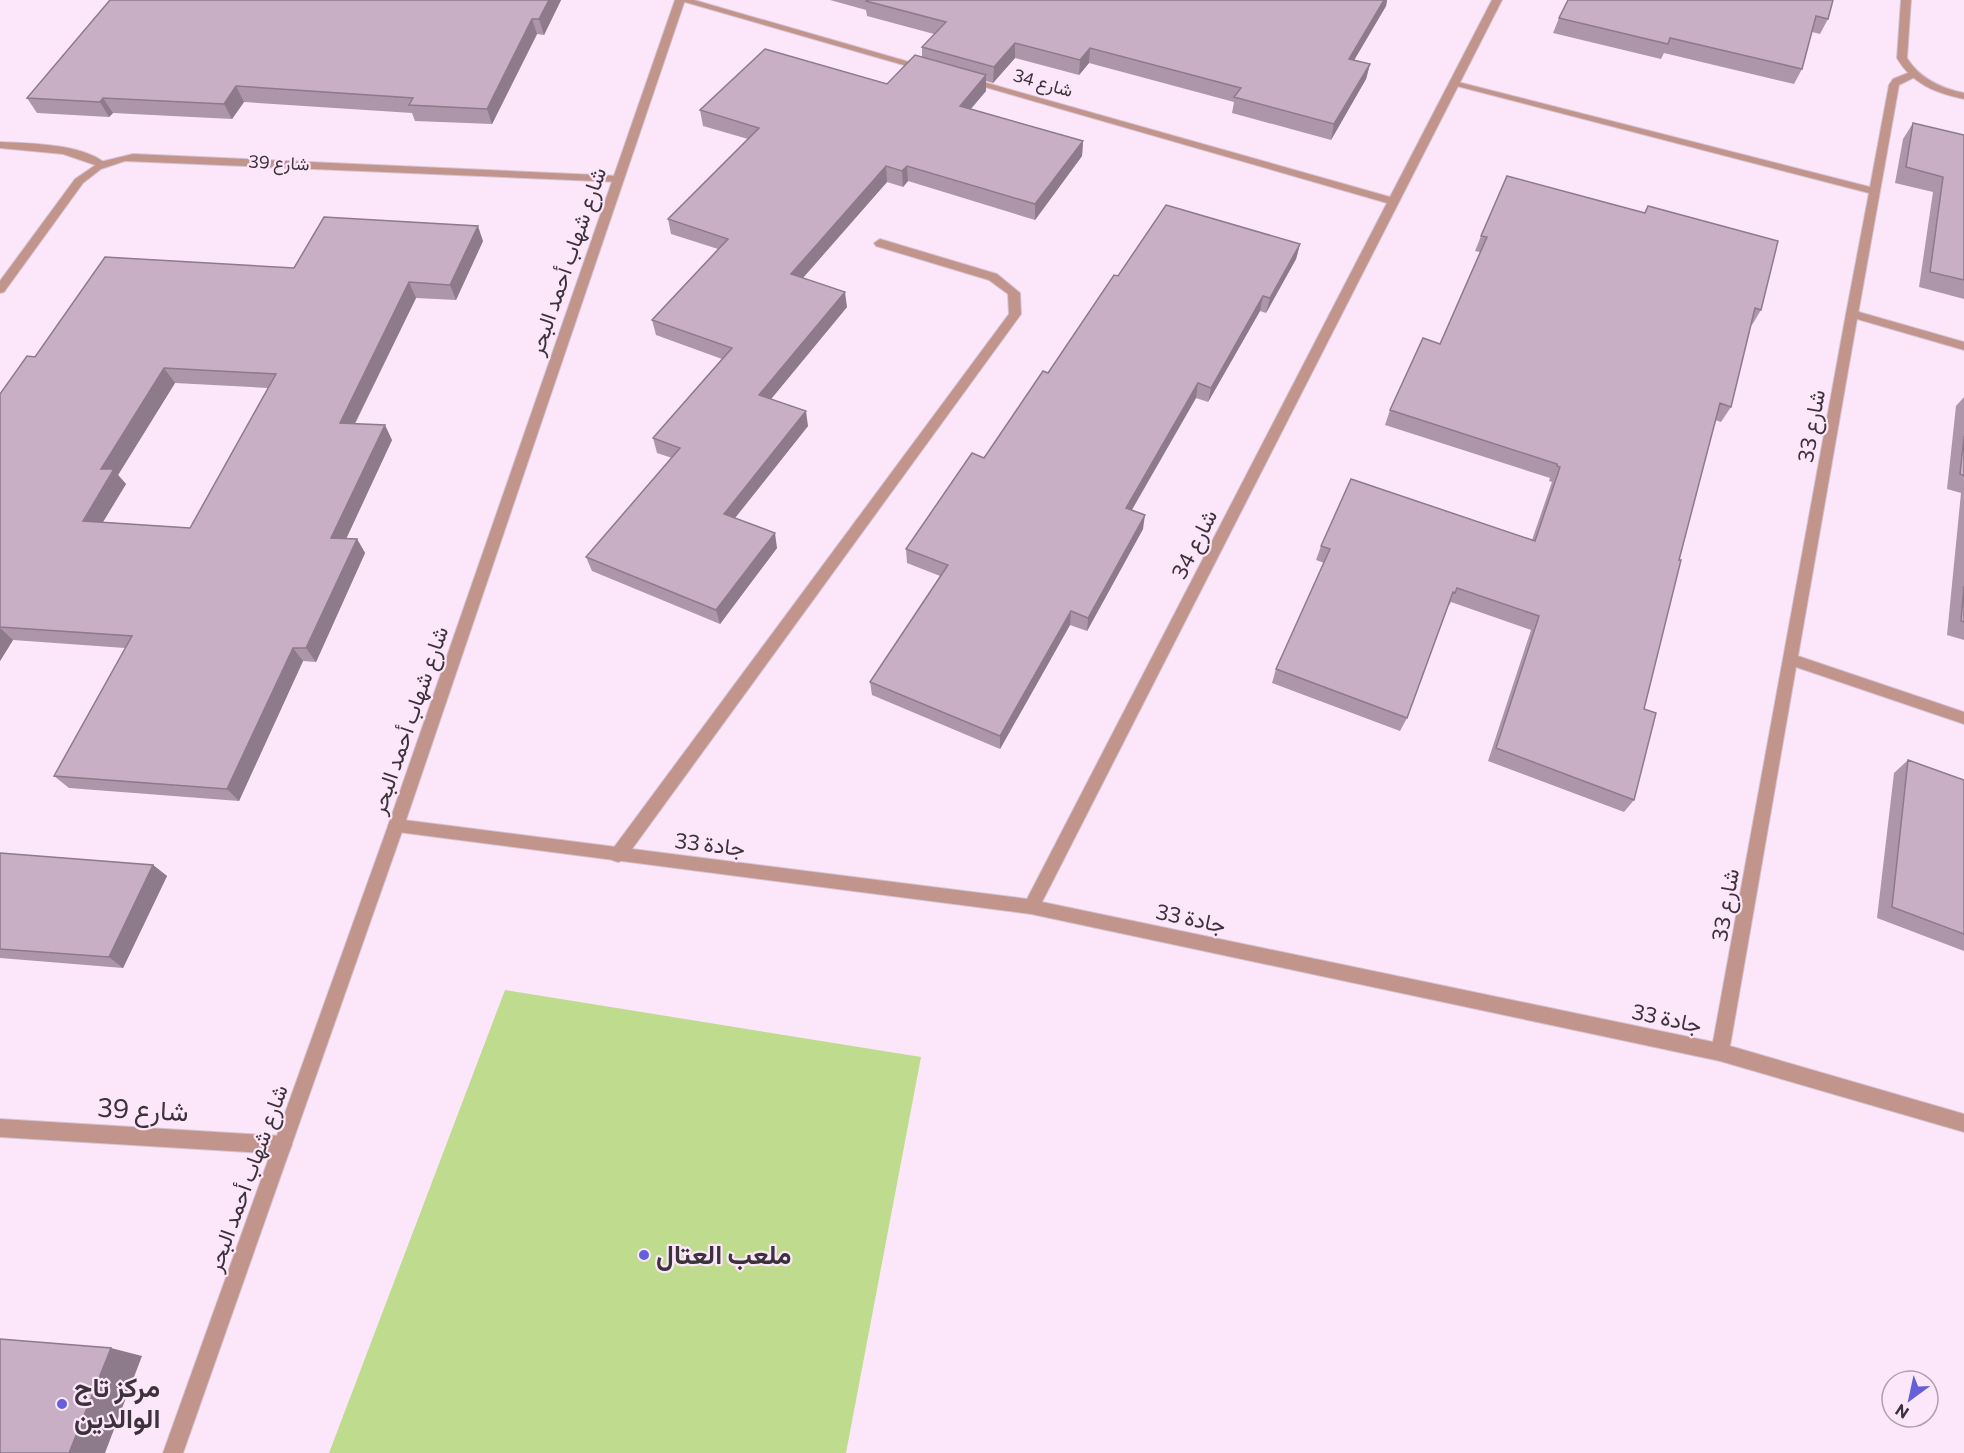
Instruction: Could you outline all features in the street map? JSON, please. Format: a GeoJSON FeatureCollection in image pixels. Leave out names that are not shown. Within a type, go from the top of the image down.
{"type":"FeatureCollection","features":[{"type":"Feature","properties":{"kind":"street"},"geometry":{"type":"LineString","coordinates":[[682,0],[935,71]]}},
{"type":"Feature","properties":{"kind":"street","name":"شارع شهاب أحمد البحر"},"geometry":{"type":"LineString","coordinates":[[173,1453],[396,826],[682,0]]}},
{"type":"Feature","properties":{"kind":"street","name":"شارع 34"},"geometry":{"type":"LineString","coordinates":[[1031,907],[1497,0]]}},
{"type":"Feature","properties":{"kind":"street"},"geometry":{"type":"LineString","coordinates":[[1906,0],[1902,58],[1913,74],[1938,88],[1964,96]]}},
{"type":"Feature","properties":{"kind":"street","name":"شارع 33"},"geometry":{"type":"LineString","coordinates":[[1720,1052],[1894,85],[1897,81],[1913,74]]}},
{"type":"Feature","properties":{"kind":"street","name":"شارع 34"},"geometry":{"type":"LineString","coordinates":[[958,78],[1394,201]]}},
{"type":"Feature","properties":{"kind":"street"},"geometry":{"type":"LineString","coordinates":[[1454,84],[1874,191]]}},
{"type":"Feature","properties":{"kind":"street"},"geometry":{"type":"LineString","coordinates":[[0,145],[56,148],[80,154],[101,164]]}},
{"type":"Feature","properties":{"kind":"street","name":"شارع 39"},"geometry":{"type":"LineString","coordinates":[[0,288],[79,181],[89,171],[101,164],[133,157],[619,179]]}},
{"type":"Feature","properties":{"kind":"street"},"geometry":{"type":"LineString","coordinates":[[618,855],[1015,314],[1014,293],[993,277],[880,243]]}},
{"type":"Feature","properties":{"kind":"street"},"geometry":{"type":"LineString","coordinates":[[1852,314],[1964,346]]}},
{"type":"Feature","properties":{"kind":"street"},"geometry":{"type":"LineString","coordinates":[[1790,659],[1964,718]]}},
{"type":"Feature","properties":{"kind":"street","name":"جادة 33"},"geometry":{"type":"LineString","coordinates":[[396,826],[1031,907],[1720,1052],[1964,1124]]}},
{"type":"Feature","properties":{"kind":"street","name":"شارع 39"},"geometry":{"type":"LineString","coordinates":[[0,1128],[283,1144]]}},
{"type":"Feature","properties":{"kind":"green space","name":"ملعب العتال"},"geometry":{"type":"Polygon","coordinates":[[[505,990],[921,1057],[846,1453],[329,1453],[505,990]]]}},
{"type":"Feature","properties":{"kind":"building"},"geometry":{"type":"Polygon","coordinates":[[[110,0],[549,0],[539,19],[532,19],[487,109],[409,105],[413,98],[236,86],[224,104],[103,98],[100,102],[27,98],[110,0]]]}},
{"type":"Feature","properties":{"kind":"building"},"geometry":{"type":"Polygon","coordinates":[[[867,0],[1384,0],[1349,59],[1370,64],[1334,124],[1234,97],[1241,88],[1090,48],[1080,60],[1015,43],[994,67],[922,47],[946,22],[867,0]]]}},
{"type":"Feature","properties":{"kind":"building"},"geometry":{"type":"Polygon","coordinates":[[[1568,0],[1833,0],[1828,19],[1816,16],[1802,69],[1670,38],[1668,44],[1559,18],[1568,0]]]}},
{"type":"Feature","properties":{"kind":"building"},"geometry":{"type":"Polygon","coordinates":[[[765,49],[887,84],[915,55],[986,75],[960,106],[1083,141],[1035,204],[907,166],[902,171],[886,166],[791,274],[845,292],[759,395],[806,411],[724,514],[775,533],[716,610],[586,557],[680,448],[653,438],[732,348],[652,320],[728,239],[668,219],[759,128],[700,110],[765,49]]]}},
{"type":"Feature","properties":{"kind":"building"},"geometry":{"type":"Polygon","coordinates":[[[1913,123],[1964,135],[1964,280],[1930,272],[1943,177],[1906,167],[1913,123]]]}},
{"type":"Feature","properties":{"kind":"building"},"geometry":{"type":"Polygon","coordinates":[[[1507,176],[1645,213],[1648,206],[1778,241],[1761,310],[1755,308],[1731,407],[1720,403],[1679,560],[1681,560],[1644,709],[1656,713],[1634,800],[1496,748],[1539,616],[1457,588],[1455,593],[1453,592],[1407,718],[1276,669],[1330,549],[1321,546],[1351,479],[1535,541],[1560,467],[1557,464],[1390,410],[1423,338],[1440,344],[1487,237],[1481,236],[1507,176]]]}},
{"type":"Feature","properties":{"kind":"building"},"geometry":{"type":"Polygon","coordinates":[[[1166,205],[1300,244],[1270,298],[1263,296],[1211,388],[1198,383],[1126,508],[1145,515],[1088,618],[1071,611],[1000,736],[870,682],[948,565],[906,549],[972,453],[984,458],[1043,371],[1048,373],[1114,275],[1118,276],[1166,205]]]}},
{"type":"Feature","properties":{"kind":"building"},"geometry":{"type":"Polygon","coordinates":[[[324,217],[478,226],[450,285],[409,282],[340,423],[385,425],[331,538],[357,539],[306,648],[293,648],[227,789],[54,776],[132,636],[0,627],[0,394],[27,356],[35,357],[105,257],[294,268],[324,217]],[[164,368],[101,469],[114,469],[83,521],[190,528],[276,374],[164,368]]]}},
{"type":"Feature","properties":{"kind":"building"},"geometry":{"type":"Polygon","coordinates":[[[1964,436],[1964,476],[1960,474],[1964,436]]]}},
{"type":"Feature","properties":{"kind":"building"},"geometry":{"type":"Polygon","coordinates":[[[1964,586],[1964,622],[1961,621],[1964,586]]]}},
{"type":"Feature","properties":{"kind":"building"},"geometry":{"type":"Polygon","coordinates":[[[1908,760],[1964,780],[1964,934],[1892,907],[1908,760]]]}},
{"type":"Feature","properties":{"kind":"building"},"geometry":{"type":"Polygon","coordinates":[[[0,853],[153,865],[109,957],[0,949],[0,853]]]}},
{"type":"Feature","properties":{"kind":"building","name":"مركز تاج الوالدين"},"geometry":{"type":"Polygon","coordinates":[[[0,1339],[111,1348],[69,1453],[0,1453],[0,1339]]]}},
{"type":"Feature","properties":{"kind":"place","name":"ملعب العتال"},"geometry":{"type":"Point","coordinates":[644,1255]}},
{"type":"Feature","properties":{"kind":"place","name":"مركز تاج الوالدين"},"geometry":{"type":"Point","coordinates":[62,1404]}}]}
